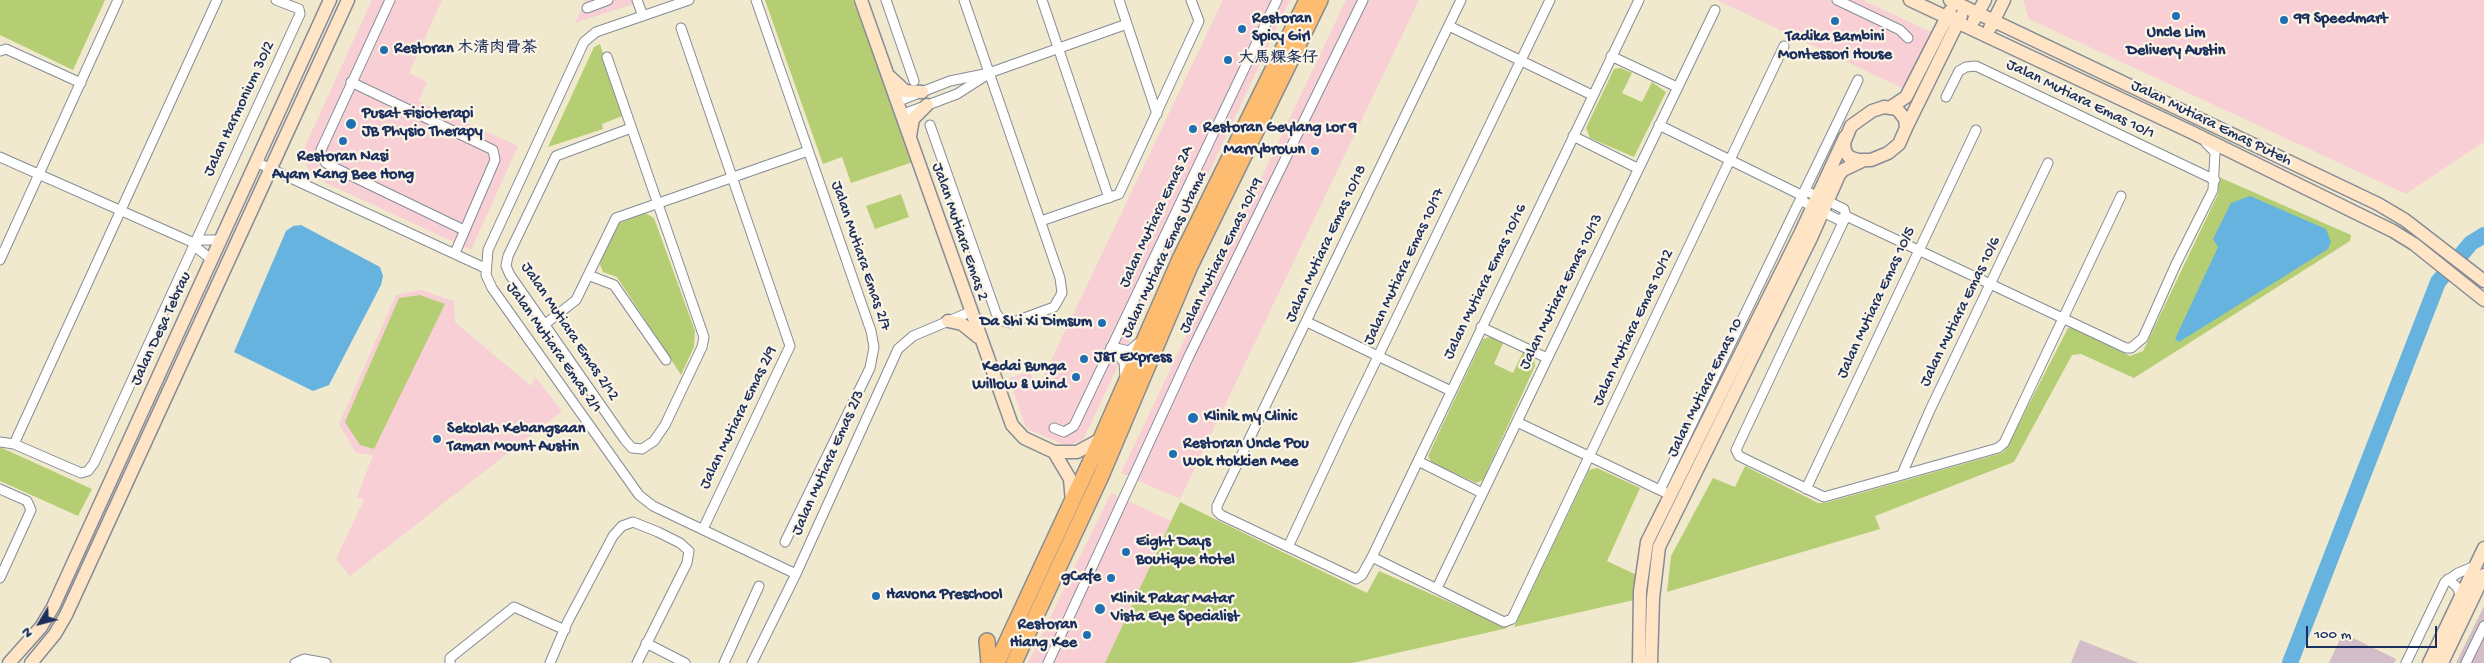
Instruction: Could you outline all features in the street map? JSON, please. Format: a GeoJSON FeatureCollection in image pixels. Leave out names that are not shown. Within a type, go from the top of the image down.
{"type":"FeatureCollection","features":[{"type":"Feature","properties":{"kind":"main road","name":"Jalan Mutiara Emas Utama"},"geometry":{"type":"LineString","coordinates":[[997,663],[1101,439],[1180,259],[1307,0]]}},
{"type":"Feature","properties":{"kind":"main road","name":"Jalan Mutiara Emas Utama"},"geometry":{"type":"LineString","coordinates":[[1014,663],[1100,476],[1190,266],[1320,0]]}},
{"type":"Feature","properties":{"kind":"main road"},"geometry":{"type":"LineString","coordinates":[[1004,649],[1011,649],[1024,639]]}},
{"type":"Feature","properties":{"kind":"main road"},"geometry":{"type":"LineString","coordinates":[[987,641],[989,663]]}},
{"type":"Feature","properties":{"kind":"street"},"geometry":{"type":"LineString","coordinates":[[0,260],[118,0]]}},
{"type":"Feature","properties":{"kind":"street"},"geometry":{"type":"LineString","coordinates":[[14,444],[217,0]]}},
{"type":"Feature","properties":{"kind":"street","name":"Jalan Harmonium 30/2"},"geometry":{"type":"LineString","coordinates":[[194,242],[300,14],[299,10],[276,0]]}},
{"type":"Feature","properties":{"kind":"street"},"geometry":{"type":"LineString","coordinates":[[390,0],[320,150],[322,159],[331,166],[464,230]]}},
{"type":"Feature","properties":{"kind":"street"},"geometry":{"type":"LineString","coordinates":[[587,8],[608,0]]}},
{"type":"Feature","properties":{"kind":"street"},"geometry":{"type":"LineString","coordinates":[[637,0],[643,16]]}},
{"type":"Feature","properties":{"kind":"street"},"geometry":{"type":"LineString","coordinates":[[256,162],[485,268],[488,250],[580,46],[596,32],[689,0]]}},
{"type":"Feature","properties":{"kind":"street","name":"Jalan Mutiara Emas 2/7"},"geometry":{"type":"LineString","coordinates":[[756,0],[871,331],[873,353],[870,368],[785,542]]}},
{"type":"Feature","properties":{"kind":"street","name":"Jalan Mutiara Emas 2"},"geometry":{"type":"LineString","coordinates":[[861,0],[970,312],[1015,431],[1024,438],[1054,452],[1077,452],[1101,439]]}},
{"type":"Feature","properties":{"kind":"street"},"geometry":{"type":"LineString","coordinates":[[886,0],[914,81]]}},
{"type":"Feature","properties":{"kind":"street"},"geometry":{"type":"LineString","coordinates":[[930,125],[996,313],[1002,321],[1011,323],[1054,307],[1062,293],[1060,278],[964,0]]}},
{"type":"Feature","properties":{"kind":"street"},"geometry":{"type":"LineString","coordinates":[[1042,0],[1109,198]]}},
{"type":"Feature","properties":{"kind":"street"},"geometry":{"type":"LineString","coordinates":[[1119,0],[1157,114]]}},
{"type":"Feature","properties":{"kind":"street"},"geometry":{"type":"LineString","coordinates":[[1040,221],[1119,194],[1199,21],[1192,0]]}},
{"type":"Feature","properties":{"kind":"street","name":"Jalan Mutiara Emas 2A"},"geometry":{"type":"LineString","coordinates":[[1054,428],[1064,432],[1074,426],[1277,0]]}},
{"type":"Feature","properties":{"kind":"street","name":"Jalan Mutiara Emas 10/19"},"geometry":{"type":"LineString","coordinates":[[1048,663],[1205,323],[1364,0]]}},
{"type":"Feature","properties":{"kind":"street","name":"Jalan Mutiara Emas 10/18"},"geometry":{"type":"LineString","coordinates":[[1288,547],[1221,515],[1217,509],[1461,0]]}},
{"type":"Feature","properties":{"kind":"street","name":"Jalan Mutiara Emas 10/17"},"geometry":{"type":"LineString","coordinates":[[1288,547],[1550,0]]}},
{"type":"Feature","properties":{"kind":"street","name":"Jalan Mutiara Emas 10/16"},"geometry":{"type":"LineString","coordinates":[[1288,547],[1354,578],[1361,577],[1372,558],[1639,0]]}},
{"type":"Feature","properties":{"kind":"street"},"geometry":{"type":"LineString","coordinates":[[1837,0],[1900,30],[1908,38]]}},
{"type":"Feature","properties":{"kind":"street"},"geometry":{"type":"LineString","coordinates":[[1945,35],[1906,98],[1891,107],[1872,111],[1851,126],[1845,137],[1844,148],[1846,154],[1862,161],[1880,157],[1896,148],[1917,105],[1952,20],[1957,3],[1983,0],[1969,29]]}},
{"type":"Feature","properties":{"kind":"street","name":"Jalan Desa Tebrau"},"geometry":{"type":"LineString","coordinates":[[9,663],[41,627],[53,607],[256,162],[339,1]]}},
{"type":"Feature","properties":{"kind":"street","name":"Jalan Desa Tebrau"},"geometry":{"type":"LineString","coordinates":[[31,663],[55,634],[92,559],[270,169],[339,1]]}},
{"type":"Feature","properties":{"kind":"street"},"geometry":{"type":"LineString","coordinates":[[1945,35],[1985,36],[2004,1]]}},
{"type":"Feature","properties":{"kind":"street"},"geometry":{"type":"LineString","coordinates":[[2004,1],[2007,19],[2021,34]]}},
{"type":"Feature","properties":{"kind":"street"},"geometry":{"type":"LineString","coordinates":[[1915,3],[1936,20],[1945,35]]}},
{"type":"Feature","properties":{"kind":"street","name":"Jalan Mutiara Emas Puteh"},"geometry":{"type":"LineString","coordinates":[[1915,3],[2191,132],[2393,231],[2437,262],[2484,300]]}},
{"type":"Feature","properties":{"kind":"street","name":"Jalan Mutiara Emas Puteh"},"geometry":{"type":"LineString","coordinates":[[1957,3],[2378,204],[2405,220],[2484,281]]}},
{"type":"Feature","properties":{"kind":"street","name":"Jalan Mutiara Emas 10/13"},"geometry":{"type":"LineString","coordinates":[[1437,588],[1715,10]]}},
{"type":"Feature","properties":{"kind":"street"},"geometry":{"type":"LineString","coordinates":[[896,102],[950,81],[989,73],[1127,24]]}},
{"type":"Feature","properties":{"kind":"street"},"geometry":{"type":"LineString","coordinates":[[1448,26],[1592,95]]}},
{"type":"Feature","properties":{"kind":"street","name":"Jalan Mutiara Emas 2/9"},"geometry":{"type":"LineString","coordinates":[[681,28],[790,346],[703,529]]}},
{"type":"Feature","properties":{"kind":"street","name":"Jalan Mutiara Emas 10/12"},"geometry":{"type":"LineString","coordinates":[[1437,588],[1504,622],[1510,621],[1784,46]]}},
{"type":"Feature","properties":{"kind":"street"},"geometry":{"type":"LineString","coordinates":[[0,50],[6,49],[81,83]]}},
{"type":"Feature","properties":{"kind":"street"},"geometry":{"type":"LineString","coordinates":[[1611,56],[1677,86]]}},
{"type":"Feature","properties":{"kind":"street"},"geometry":{"type":"LineString","coordinates":[[607,57],[658,203]]}},
{"type":"Feature","properties":{"kind":"street"},"geometry":{"type":"LineString","coordinates":[[883,63],[890,76],[900,87],[912,93],[922,92]]}},
{"type":"Feature","properties":{"kind":"street","name":"Jalan Mutiara Emas 10/1"},"geometry":{"type":"LineString","coordinates":[[1946,97],[1959,71],[1966,67],[1976,66],[2215,180]]}},
{"type":"Feature","properties":{"kind":"street"},"geometry":{"type":"LineString","coordinates":[[901,115],[957,94],[989,73]]}},
{"type":"Feature","properties":{"kind":"street"},"geometry":{"type":"LineString","coordinates":[[1677,482],[1801,195],[1858,80]]}},
{"type":"Feature","properties":{"kind":"street"},"geometry":{"type":"LineString","coordinates":[[351,82],[492,150],[495,160],[455,253]]}},
{"type":"Feature","properties":{"kind":"street"},"geometry":{"type":"LineString","coordinates":[[1906,98],[1917,105]]}},
{"type":"Feature","properties":{"kind":"street"},"geometry":{"type":"LineString","coordinates":[[913,149],[910,133],[912,119],[927,105]]}},
{"type":"Feature","properties":{"kind":"street"},"geometry":{"type":"LineString","coordinates":[[1891,107],[1902,113],[1906,128]]}},
{"type":"Feature","properties":{"kind":"street"},"geometry":{"type":"LineString","coordinates":[[1659,125],[1801,195],[1804,202],[1844,210],[1846,216],[1737,443],[1736,450],[1739,456],[1806,489],[1827,497],[1998,448],[2006,439],[2121,196]]}},
{"type":"Feature","properties":{"kind":"street","name":"Jalan Mutiara Emas 2/12"},"geometry":{"type":"LineString","coordinates":[[631,128],[556,156],[508,256],[506,266],[510,276],[628,444],[637,450],[642,450],[654,441],[665,425],[704,340],[703,330],[658,203]]}},
{"type":"Feature","properties":{"kind":"street","name":"Jalan Mutiara Emas 10/5"},"geometry":{"type":"LineString","coordinates":[[1806,489],[1976,130]]}},
{"type":"Feature","properties":{"kind":"street"},"geometry":{"type":"LineString","coordinates":[[1846,216],[2126,348],[2136,346],[2143,338],[2176,264],[2213,190],[2215,152],[2191,132]]}},
{"type":"Feature","properties":{"kind":"street"},"geometry":{"type":"LineString","coordinates":[[1573,136],[1638,168]]}},
{"type":"Feature","properties":{"kind":"street","name":"Jalan Mutiara Emas 10"},"geometry":{"type":"LineString","coordinates":[[1638,663],[1640,591],[1647,542],[1820,204],[1845,137]]}},
{"type":"Feature","properties":{"kind":"street"},"geometry":{"type":"LineString","coordinates":[[544,325],[576,300],[614,219],[808,151]]}},
{"type":"Feature","properties":{"kind":"street"},"geometry":{"type":"LineString","coordinates":[[0,157],[194,242],[220,240]]}},
{"type":"Feature","properties":{"kind":"street","name":"Jalan Mutiara Emas 10"},"geometry":{"type":"LineString","coordinates":[[1820,204],[1843,170],[1862,161]]}},
{"type":"Feature","properties":{"kind":"street","name":"Jalan Mutiara Emas 10/6"},"geometry":{"type":"LineString","coordinates":[[1902,474],[1930,410],[1992,284],[2048,163]]}},
{"type":"Feature","properties":{"kind":"street"},"geometry":{"type":"LineString","coordinates":[[194,242],[197,248],[212,260]]}},
{"type":"Feature","properties":{"kind":"street"},"geometry":{"type":"LineString","coordinates":[[0,442],[14,444],[81,474],[88,471],[141,362],[194,242]]}},
{"type":"Feature","properties":{"kind":"street","name":"Jalan Mutiara Emas 2/1"},"geometry":{"type":"LineString","coordinates":[[485,268],[492,288],[633,489],[653,506],[796,574]]}},
{"type":"Feature","properties":{"kind":"street"},"geometry":{"type":"LineString","coordinates":[[588,275],[616,287],[666,360]]}},
{"type":"Feature","properties":{"kind":"street"},"geometry":{"type":"LineString","coordinates":[[962,288],[960,307],[948,321],[962,324],[981,341]]}},
{"type":"Feature","properties":{"kind":"street","name":"Jalan Mutiara Emas 2/3"},"geometry":{"type":"LineString","coordinates":[[752,663],[796,574],[898,348],[913,336],[970,312]]}},
{"type":"Feature","properties":{"kind":"street"},"geometry":{"type":"LineString","coordinates":[[1307,322],[1451,391]]}},
{"type":"Feature","properties":{"kind":"street"},"geometry":{"type":"LineString","coordinates":[[1481,327],[1547,358]]}},
{"type":"Feature","properties":{"kind":"street"},"geometry":{"type":"LineString","coordinates":[[1112,347],[1125,351],[1132,349],[1147,334]]}},
{"type":"Feature","properties":{"kind":"street"},"geometry":{"type":"LineString","coordinates":[[1112,347],[1124,362],[1125,385]]}},
{"type":"Feature","properties":{"kind":"street"},"geometry":{"type":"LineString","coordinates":[[1517,422],[1671,496]]}},
{"type":"Feature","properties":{"kind":"street"},"geometry":{"type":"LineString","coordinates":[[1054,452],[1070,479],[1072,502]]}},
{"type":"Feature","properties":{"kind":"street"},"geometry":{"type":"LineString","coordinates":[[1418,461],[1482,493]]}},
{"type":"Feature","properties":{"kind":"street"},"geometry":{"type":"LineString","coordinates":[[0,488],[27,501],[31,510],[0,578]]}},
{"type":"Feature","properties":{"kind":"street","name":"Jalan Mutiara Emas 10"},"geometry":{"type":"LineString","coordinates":[[1651,663],[1653,598],[1659,547],[1671,496]]}},
{"type":"Feature","properties":{"kind":"street"},"geometry":{"type":"LineString","coordinates":[[550,663],[564,630],[613,536],[622,526],[632,522],[680,543],[689,551],[688,563],[637,663]]}},
{"type":"Feature","properties":{"kind":"street"},"geometry":{"type":"LineString","coordinates":[[2442,663],[2480,570],[2484,548]]}},
{"type":"Feature","properties":{"kind":"street"},"geometry":{"type":"LineString","coordinates":[[78,552],[92,559]]}},
{"type":"Feature","properties":{"kind":"street"},"geometry":{"type":"LineString","coordinates":[[1372,558],[1437,588]]}},
{"type":"Feature","properties":{"kind":"street"},"geometry":{"type":"LineString","coordinates":[[2406,663],[2443,585],[2448,579],[2480,570]]}},
{"type":"Feature","properties":{"kind":"street"},"geometry":{"type":"LineString","coordinates":[[2429,663],[2461,596],[2480,570]]}},
{"type":"Feature","properties":{"kind":"street"},"geometry":{"type":"LineString","coordinates":[[2448,579],[2457,587],[2461,596]]}},
{"type":"Feature","properties":{"kind":"street"},"geometry":{"type":"LineString","coordinates":[[724,663],[759,586]]}},
{"type":"Feature","properties":{"kind":"street"},"geometry":{"type":"LineString","coordinates":[[449,663],[450,658],[510,610],[518,608],[564,630]]}},
{"type":"Feature","properties":{"kind":"street"},"geometry":{"type":"LineString","coordinates":[[2466,663],[2484,626]]}},
{"type":"Feature","properties":{"kind":"street"},"geometry":{"type":"LineString","coordinates":[[646,643],[685,663]]}},
{"type":"Feature","properties":{"kind":"street"},"geometry":{"type":"LineString","coordinates":[[295,663],[304,659],[326,663]]}},
{"type":"Feature","properties":{"kind":"shaded area"},"geometry":{"type":"Polygon","coordinates":[[[372,0],[442,0],[409,73],[427,82],[418,101],[518,146],[471,250],[311,176],[302,153],[372,0]]]}},
{"type":"Feature","properties":{"kind":"shaded area"},"geometry":{"type":"Polygon","coordinates":[[[586,0],[645,0],[575,23],[586,0]]]}},
{"type":"Feature","properties":{"kind":"shaded area"},"geometry":{"type":"Polygon","coordinates":[[[1223,0],[1290,0],[1083,440],[1067,446],[1026,428],[1009,378],[1030,372],[1037,390],[1223,0]]]}},
{"type":"Feature","properties":{"kind":"shaded area"},"geometry":{"type":"Polygon","coordinates":[[[1346,0],[1419,0],[1180,499],[1121,473],[1346,0]]]}},
{"type":"Feature","properties":{"kind":"shaded area"},"geometry":{"type":"Polygon","coordinates":[[[1717,0],[1862,0],[1931,32],[1904,89],[1717,0]]]}},
{"type":"Feature","properties":{"kind":"shaded area"},"geometry":{"type":"Polygon","coordinates":[[[2023,0],[2484,0],[2484,142],[2406,194],[2029,19],[2023,0]]]}},
{"type":"Feature","properties":{"kind":"shaded area","name":"Sekolah Kebangsaan Taman Mount Austin"},"geometry":{"type":"Polygon","coordinates":[[[421,290],[454,301],[455,322],[531,386],[535,377],[562,411],[350,576],[336,559],[364,500],[357,497],[373,455],[356,453],[339,424],[396,295],[421,290]]]}},
{"type":"Feature","properties":{"kind":"shaded area"},"geometry":{"type":"Polygon","coordinates":[[[1111,493],[1171,521],[1105,663],[1028,663],[1111,493]]]}},
{"type":"Feature","properties":{"kind":"shaded area"},"geometry":{"type":"Polygon","coordinates":[[[2484,606],[2484,663],[2456,663],[2484,606]]]}},
{"type":"Feature","properties":{"kind":"shaded area"},"geometry":{"type":"Polygon","coordinates":[[[2343,633],[2396,659],[2394,663],[2329,663],[2343,633]]]}},
{"type":"Feature","properties":{"kind":"shaded area"},"geometry":{"type":"Polygon","coordinates":[[[2080,640],[2139,663],[2071,663],[2080,640]]]}},
{"type":"Feature","properties":{"kind":"green space"},"geometry":{"type":"Polygon","coordinates":[[[0,0],[105,0],[73,70],[0,35],[0,0]]]}},
{"type":"Feature","properties":{"kind":"green space"},"geometry":{"type":"Polygon","coordinates":[[[765,0],[853,0],[913,162],[851,183],[842,157],[823,164],[765,0]]]}},
{"type":"Feature","properties":{"kind":"green space"},"geometry":{"type":"Polygon","coordinates":[[[600,44],[622,116],[602,124],[603,129],[548,147],[594,47],[600,44]]]}},
{"type":"Feature","properties":{"kind":"green space"},"geometry":{"type":"Polygon","coordinates":[[[1621,68],[1632,73],[1622,93],[1642,102],[1652,82],[1666,92],[1634,157],[1590,138],[1586,128],[1614,69],[1621,68]]]}},
{"type":"Feature","properties":{"kind":"green space"},"geometry":{"type":"Polygon","coordinates":[[[2219,177],[2351,235],[2350,241],[2134,378],[2081,354],[2072,355],[2014,462],[1875,516],[1880,529],[1667,592],[1671,556],[1713,478],[1735,487],[1745,466],[1818,503],[1825,503],[2002,453],[2006,449],[2068,328],[2072,327],[2130,356],[2143,351],[2218,194],[2219,177]]]}},
{"type":"Feature","properties":{"kind":"green space"},"geometry":{"type":"Polygon","coordinates":[[[901,194],[909,217],[875,229],[866,206],[901,194]]]}},
{"type":"Feature","properties":{"kind":"green space"},"geometry":{"type":"Polygon","coordinates":[[[645,213],[654,218],[695,331],[694,347],[681,375],[617,277],[603,272],[599,262],[617,224],[645,213]]]}},
{"type":"Feature","properties":{"kind":"green space"},"geometry":{"type":"Polygon","coordinates":[[[420,295],[445,304],[374,449],[360,445],[345,422],[399,298],[420,295]]]}},
{"type":"Feature","properties":{"kind":"green space"},"geometry":{"type":"Polygon","coordinates":[[[1490,337],[1503,343],[1494,364],[1513,373],[1523,352],[1534,358],[1535,366],[1483,480],[1476,483],[1432,463],[1428,456],[1483,339],[1490,337]]]}},
{"type":"Feature","properties":{"kind":"green space"},"geometry":{"type":"Polygon","coordinates":[[[0,447],[92,489],[78,516],[0,481],[0,447]]]}},
{"type":"Feature","properties":{"kind":"green space"},"geometry":{"type":"Polygon","coordinates":[[[1597,468],[1640,488],[1607,561],[1639,576],[1634,600],[1514,627],[1589,470],[1597,468]]]}},
{"type":"Feature","properties":{"kind":"green space"},"geometry":{"type":"Polygon","coordinates":[[[1180,502],[1367,593],[1379,571],[1508,628],[1352,663],[1105,663],[1180,502]]]}},
{"type":"Feature","properties":{"kind":"water"},"geometry":{"type":"Polygon","coordinates":[[[2250,196],[2326,229],[2331,242],[2328,249],[2179,342],[2175,339],[2218,247],[2213,239],[2231,203],[2250,196]]]}},
{"type":"Feature","properties":{"kind":"water"},"geometry":{"type":"Polygon","coordinates":[[[301,225],[380,267],[383,276],[381,285],[329,385],[313,391],[234,352],[286,231],[293,226],[301,225]]]}},
{"type":"Feature","properties":{"kind":"waterway"},"geometry":{"type":"LineString","coordinates":[[2290,663],[2438,282],[2471,243],[2484,235]]}},
{"type":"Feature","properties":{"kind":"place","name":"Uncle Lim Delivery Austin"},"geometry":{"type":"Point","coordinates":[2176,16]}},
{"type":"Feature","properties":{"kind":"place","name":"99 Speedmart"},"geometry":{"type":"Point","coordinates":[2284,20]}},
{"type":"Feature","properties":{"kind":"place","name":"Tadika Bambini Montessori House"},"geometry":{"type":"Point","coordinates":[1835,21]}},
{"type":"Feature","properties":{"kind":"place","name":"Restoran Spicy Girl"},"geometry":{"type":"Point","coordinates":[1242,29]}},
{"type":"Feature","properties":{"kind":"place","name":"Restoran 木清肉骨茶"},"geometry":{"type":"Point","coordinates":[384,50]}},
{"type":"Feature","properties":{"kind":"place","name":"大馬粿条仔"},"geometry":{"type":"Point","coordinates":[1228,60]}},
{"type":"Feature","properties":{"kind":"place","name":"Pusat Fisioterapi JB Physio Therapy"},"geometry":{"type":"Point","coordinates":[351,124]}},
{"type":"Feature","properties":{"kind":"place","name":"Restoran Geylang Lor 9"},"geometry":{"type":"Point","coordinates":[1193,129]}},
{"type":"Feature","properties":{"kind":"place","name":"Restoran Nasi Ayam Kang Bee Hong"},"geometry":{"type":"Point","coordinates":[343,141]}},
{"type":"Feature","properties":{"kind":"place","name":"Marrybrown"},"geometry":{"type":"Point","coordinates":[1315,151]}},
{"type":"Feature","properties":{"kind":"place","name":"Da Shi Xi Dimsum"},"geometry":{"type":"Point","coordinates":[1102,323]}},
{"type":"Feature","properties":{"kind":"place","name":"J&T Express"},"geometry":{"type":"Point","coordinates":[1084,359]}},
{"type":"Feature","properties":{"kind":"place","name":"Kedai Bunga Willow & Wind"},"geometry":{"type":"Point","coordinates":[1076,377]}},
{"type":"Feature","properties":{"kind":"place","name":"Klinik my Clinic"},"geometry":{"type":"Point","coordinates":[1193,418]}},
{"type":"Feature","properties":{"kind":"place","name":"Sekolah Kebangsaan Taman Mount Austin"},"geometry":{"type":"Point","coordinates":[437,439]}},
{"type":"Feature","properties":{"kind":"place","name":"Restoran Uncle Pou Wok Hokkien Mee"},"geometry":{"type":"Point","coordinates":[1173,454]}},
{"type":"Feature","properties":{"kind":"place","name":"Eight Days Boutique Hotel"},"geometry":{"type":"Point","coordinates":[1126,552]}},
{"type":"Feature","properties":{"kind":"place","name":"gCafe"},"geometry":{"type":"Point","coordinates":[1111,578]}},
{"type":"Feature","properties":{"kind":"place","name":"Havona Preschool"},"geometry":{"type":"Point","coordinates":[876,596]}},
{"type":"Feature","properties":{"kind":"place","name":"Klinik Pakar Matar Vista Eye Specialist"},"geometry":{"type":"Point","coordinates":[1100,609]}},
{"type":"Feature","properties":{"kind":"place","name":"Restoran Hiang Kee"},"geometry":{"type":"Point","coordinates":[1087,635]}}]}
